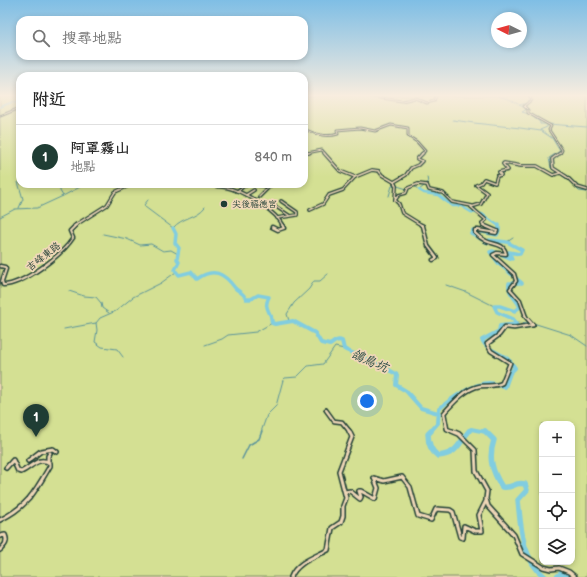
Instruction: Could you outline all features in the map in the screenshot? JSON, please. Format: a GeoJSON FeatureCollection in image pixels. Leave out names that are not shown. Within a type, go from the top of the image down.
{"type":"FeatureCollection","features":[{"type":"Feature","properties":{"kind":"street"},"geometry":{"type":"LineString","coordinates":[[545,123],[551,127],[549,130],[562,150],[559,155],[553,158],[552,162],[554,169],[559,174]]}},
{"type":"Feature","properties":{"kind":"street"},"geometry":{"type":"LineString","coordinates":[[308,131],[316,134],[332,136],[338,134],[337,130],[339,129],[347,130],[360,128],[375,131],[391,125],[408,128],[408,136],[417,142],[425,151],[419,155],[417,159],[422,160],[418,165],[410,168],[395,184],[395,200],[399,204],[402,213],[424,226],[428,246],[437,258],[433,260]]}},
{"type":"Feature","properties":{"kind":"street"},"geometry":{"type":"LineString","coordinates":[[308,153],[322,150],[340,170],[355,177]]}},
{"type":"Feature","properties":{"kind":"street"},"geometry":{"type":"LineString","coordinates":[[395,200],[399,195],[406,193],[408,188],[418,184],[425,184],[429,190],[443,194],[452,202],[472,206],[481,204],[486,191],[476,185],[484,180],[495,183],[497,176],[501,175],[499,172],[508,170],[503,164],[504,163],[521,166],[536,166],[550,174],[559,174],[567,177],[577,187],[587,190]]}},
{"type":"Feature","properties":{"kind":"street"},"geometry":{"type":"LineString","coordinates":[[310,210],[323,204],[329,195],[343,190],[355,177],[372,170],[379,172],[382,176],[395,184]]}},
{"type":"Feature","properties":{"kind":"street","name":"吉峰東路"},"geometry":{"type":"LineString","coordinates":[[0,266],[5,267],[6,269],[2,281],[3,285],[10,285],[25,278],[69,244],[73,238],[70,231],[72,227],[106,205],[115,192],[124,188]]}},
{"type":"Feature","properties":{"kind":"street"},"geometry":{"type":"LineString","coordinates":[[223,188],[246,195],[277,218],[284,228],[278,230],[272,227]]}},
{"type":"Feature","properties":{"kind":"street"},"geometry":{"type":"LineString","coordinates":[[237,191],[242,188]]}},
{"type":"Feature","properties":{"kind":"street"},"geometry":{"type":"LineString","coordinates":[[259,197],[269,188]]}},
{"type":"Feature","properties":{"kind":"street"},"geometry":{"type":"LineString","coordinates":[[246,195],[254,190]]}},
{"type":"Feature","properties":{"kind":"street"},"geometry":{"type":"LineString","coordinates":[[277,218],[298,216],[296,212],[281,201]]}},
{"type":"Feature","properties":{"kind":"street"},"geometry":{"type":"LineString","coordinates":[[275,206],[291,216]]}},
{"type":"Feature","properties":{"kind":"street"},"geometry":{"type":"LineString","coordinates":[[345,492],[350,491],[360,499],[362,497],[359,491],[361,491],[375,499],[378,488],[374,478],[384,481],[402,477],[410,487],[418,516],[431,520],[436,508],[450,510],[453,512],[459,533],[463,538],[464,526],[475,531],[482,531],[478,515],[486,499],[487,491],[476,471],[475,450],[459,434],[446,429],[444,424],[444,413],[476,388],[498,385],[503,382],[510,363],[491,351],[487,345],[506,327],[514,328],[533,325],[526,318],[520,300],[511,290],[515,276],[496,260],[492,254],[507,253],[504,248],[500,244],[484,240],[475,233],[475,230],[493,233],[497,232],[483,225],[482,223],[486,220],[473,210],[472,206]]}},
{"type":"Feature","properties":{"kind":"street"},"geometry":{"type":"LineString","coordinates":[[290,577],[292,572],[297,567],[328,550],[332,528],[341,522],[343,516],[343,506],[346,498],[339,471],[352,437],[349,430],[342,422],[336,424],[333,422],[326,410]]}},
{"type":"Feature","properties":{"kind":"street"},"geometry":{"type":"LineString","coordinates":[[28,461],[41,450],[53,449],[57,452]]}},
{"type":"Feature","properties":{"kind":"street"},"geometry":{"type":"LineString","coordinates":[[0,520],[19,510],[31,498],[50,466],[48,456],[50,453]]}},
{"type":"Feature","properties":{"kind":"street"},"geometry":{"type":"LineString","coordinates":[[6,468],[13,460],[18,471],[21,472],[36,461],[43,460],[48,462]]}},
{"type":"Feature","properties":{"kind":"street"},"geometry":{"type":"LineString","coordinates":[[486,499],[490,509],[514,535],[522,554],[543,567],[551,569],[559,568],[569,572],[575,577]]}},
{"type":"Feature","properties":{"kind":"street"},"geometry":{"type":"LineString","coordinates":[[0,536],[5,535],[7,540],[6,544],[0,550]]}},
{"type":"Feature","properties":{"kind":"green space"},"geometry":{"type":"Polygon","coordinates":[[[0,123],[16,123],[16,188],[308,188],[308,123],[587,123],[587,577],[0,577],[0,123]]]}},
{"type":"Feature","properties":{"kind":"waterway"},"geometry":{"type":"LineString","coordinates":[[474,123],[541,131]]}},
{"type":"Feature","properties":{"kind":"waterway"},"geometry":{"type":"LineString","coordinates":[[540,123],[547,124],[547,127],[540,130],[552,138],[560,151],[549,158],[551,168],[567,179],[579,191],[587,192]]}},
{"type":"Feature","properties":{"kind":"waterway"},"geometry":{"type":"LineString","coordinates":[[548,124],[587,127]]}},
{"type":"Feature","properties":{"kind":"waterway"},"geometry":{"type":"LineString","coordinates":[[414,186],[419,190],[428,183],[427,177]]}},
{"type":"Feature","properties":{"kind":"waterway"},"geometry":{"type":"LineString","coordinates":[[389,196],[392,186],[394,185],[407,189],[411,188]]}},
{"type":"Feature","properties":{"kind":"waterway"},"geometry":{"type":"LineString","coordinates":[[19,208],[23,199],[20,188]]}},
{"type":"Feature","properties":{"kind":"waterway"},"geometry":{"type":"LineString","coordinates":[[60,188],[63,196]]}},
{"type":"Feature","properties":{"kind":"waterway"},"geometry":{"type":"LineString","coordinates":[[63,196],[78,188]]}},
{"type":"Feature","properties":{"kind":"waterway"},"geometry":{"type":"LineString","coordinates":[[419,190],[424,193],[438,195],[452,206],[461,206],[471,212],[482,214],[499,226]]}},
{"type":"Feature","properties":{"kind":"waterway"},"geometry":{"type":"LineString","coordinates":[[0,217],[15,209],[37,208],[63,196]]}},
{"type":"Feature","properties":{"kind":"waterway","name":"鴿鳥坑"},"geometry":{"type":"LineString","coordinates":[[148,200],[144,205],[145,207],[173,228],[177,224],[202,211],[205,207]]}},
{"type":"Feature","properties":{"kind":"waterway"},"geometry":{"type":"LineString","coordinates":[[499,226],[497,235],[473,230],[471,233],[486,242],[489,243],[489,240],[507,242],[522,250],[520,254],[509,252],[512,259],[493,251],[490,252],[499,264],[522,283],[509,283],[509,290],[520,307],[515,311],[500,306],[494,306],[497,312],[508,317]]}},
{"type":"Feature","properties":{"kind":"waterway","name":"鴿鳥坑"},"geometry":{"type":"LineString","coordinates":[[173,228],[176,234],[175,243],[179,248],[177,259],[179,262],[175,270],[179,275],[191,272],[197,279],[208,273],[218,273],[227,279],[243,294],[246,299],[251,299],[258,295],[269,297],[267,305],[271,317]]}},
{"type":"Feature","properties":{"kind":"waterway"},"geometry":{"type":"LineString","coordinates":[[103,234],[127,239],[140,245],[151,244],[163,251],[171,250],[178,254]]}},
{"type":"Feature","properties":{"kind":"waterway"},"geometry":{"type":"LineString","coordinates":[[507,242],[513,238]]}},
{"type":"Feature","properties":{"kind":"waterway"},"geometry":{"type":"LineString","coordinates":[[96,323],[100,318],[116,311],[133,297],[161,283],[176,272]]}},
{"type":"Feature","properties":{"kind":"waterway"},"geometry":{"type":"LineString","coordinates":[[289,321],[287,314],[294,303],[309,289],[314,281],[320,281],[328,274]]}},
{"type":"Feature","properties":{"kind":"waterway"},"geometry":{"type":"LineString","coordinates":[[446,285],[466,292],[494,306]]}},
{"type":"Feature","properties":{"kind":"waterway"},"geometry":{"type":"LineString","coordinates":[[69,291],[84,296],[96,297],[101,303],[102,308],[109,313]]}},
{"type":"Feature","properties":{"kind":"waterway","name":"鴿鳥坑"},"geometry":{"type":"LineString","coordinates":[[271,316],[272,323],[275,324],[293,321],[315,333],[321,343],[330,345],[334,342],[340,340],[342,341],[344,349],[397,375],[396,385],[406,391],[421,408],[438,413]]}},
{"type":"Feature","properties":{"kind":"waterway"},"geometry":{"type":"LineString","coordinates":[[430,432],[438,423],[439,409],[463,392],[484,383],[492,383],[505,387],[510,373],[515,368],[512,363],[489,348],[482,340],[499,331],[500,326],[517,324],[513,319],[506,316]]}},
{"type":"Feature","properties":{"kind":"waterway"},"geometry":{"type":"LineString","coordinates":[[517,322],[530,323]]}},
{"type":"Feature","properties":{"kind":"waterway"},"geometry":{"type":"LineString","coordinates":[[64,329],[96,323]]}},
{"type":"Feature","properties":{"kind":"waterway"},"geometry":{"type":"LineString","coordinates":[[96,323],[97,330],[95,342],[102,347],[117,349],[123,357]]}},
{"type":"Feature","properties":{"kind":"waterway"},"geometry":{"type":"LineString","coordinates":[[205,345],[222,339],[228,335],[256,332],[272,323]]}},
{"type":"Feature","properties":{"kind":"waterway"},"geometry":{"type":"LineString","coordinates":[[533,323],[571,335],[587,346]]}},
{"type":"Feature","properties":{"kind":"waterway"},"geometry":{"type":"LineString","coordinates":[[261,432],[267,415],[276,406],[283,380],[285,378],[297,377],[308,366],[323,364],[335,347],[344,349]]}},
{"type":"Feature","properties":{"kind":"waterway","name":"鴿鳥坑"},"geometry":{"type":"LineString","coordinates":[[469,431],[471,429],[486,432]]}},
{"type":"Feature","properties":{"kind":"waterway"},"geometry":{"type":"LineString","coordinates":[[242,459],[249,445],[259,439],[262,431]]}},
{"type":"Feature","properties":{"kind":"waterway","name":"鴿鳥坑"},"geometry":{"type":"LineString","coordinates":[[430,432],[428,434],[429,443],[433,452],[438,456],[454,451],[469,431]]}},
{"type":"Feature","properties":{"kind":"waterway","name":"鴿鳥坑"},"geometry":{"type":"LineString","coordinates":[[486,432],[494,440],[491,459],[493,470],[502,487],[509,487],[518,483],[525,484],[527,490],[518,500],[524,542],[531,561],[545,577]]}},
{"type":"Feature","properties":{"kind":"waterway","name":"鴿鳥坑"},"geometry":{"type":"LineString","coordinates":[[557,577],[562,573],[569,577]]}},
{"type":"Feature","properties":{"kind":"place","name":"尖後福德宮"},"geometry":{"type":"Point","coordinates":[224,204]}},
{"type":"Feature","properties":{"kind":"place","name":"阿罩霧山"},"geometry":{"type":"Point","coordinates":[36,437]}}]}
